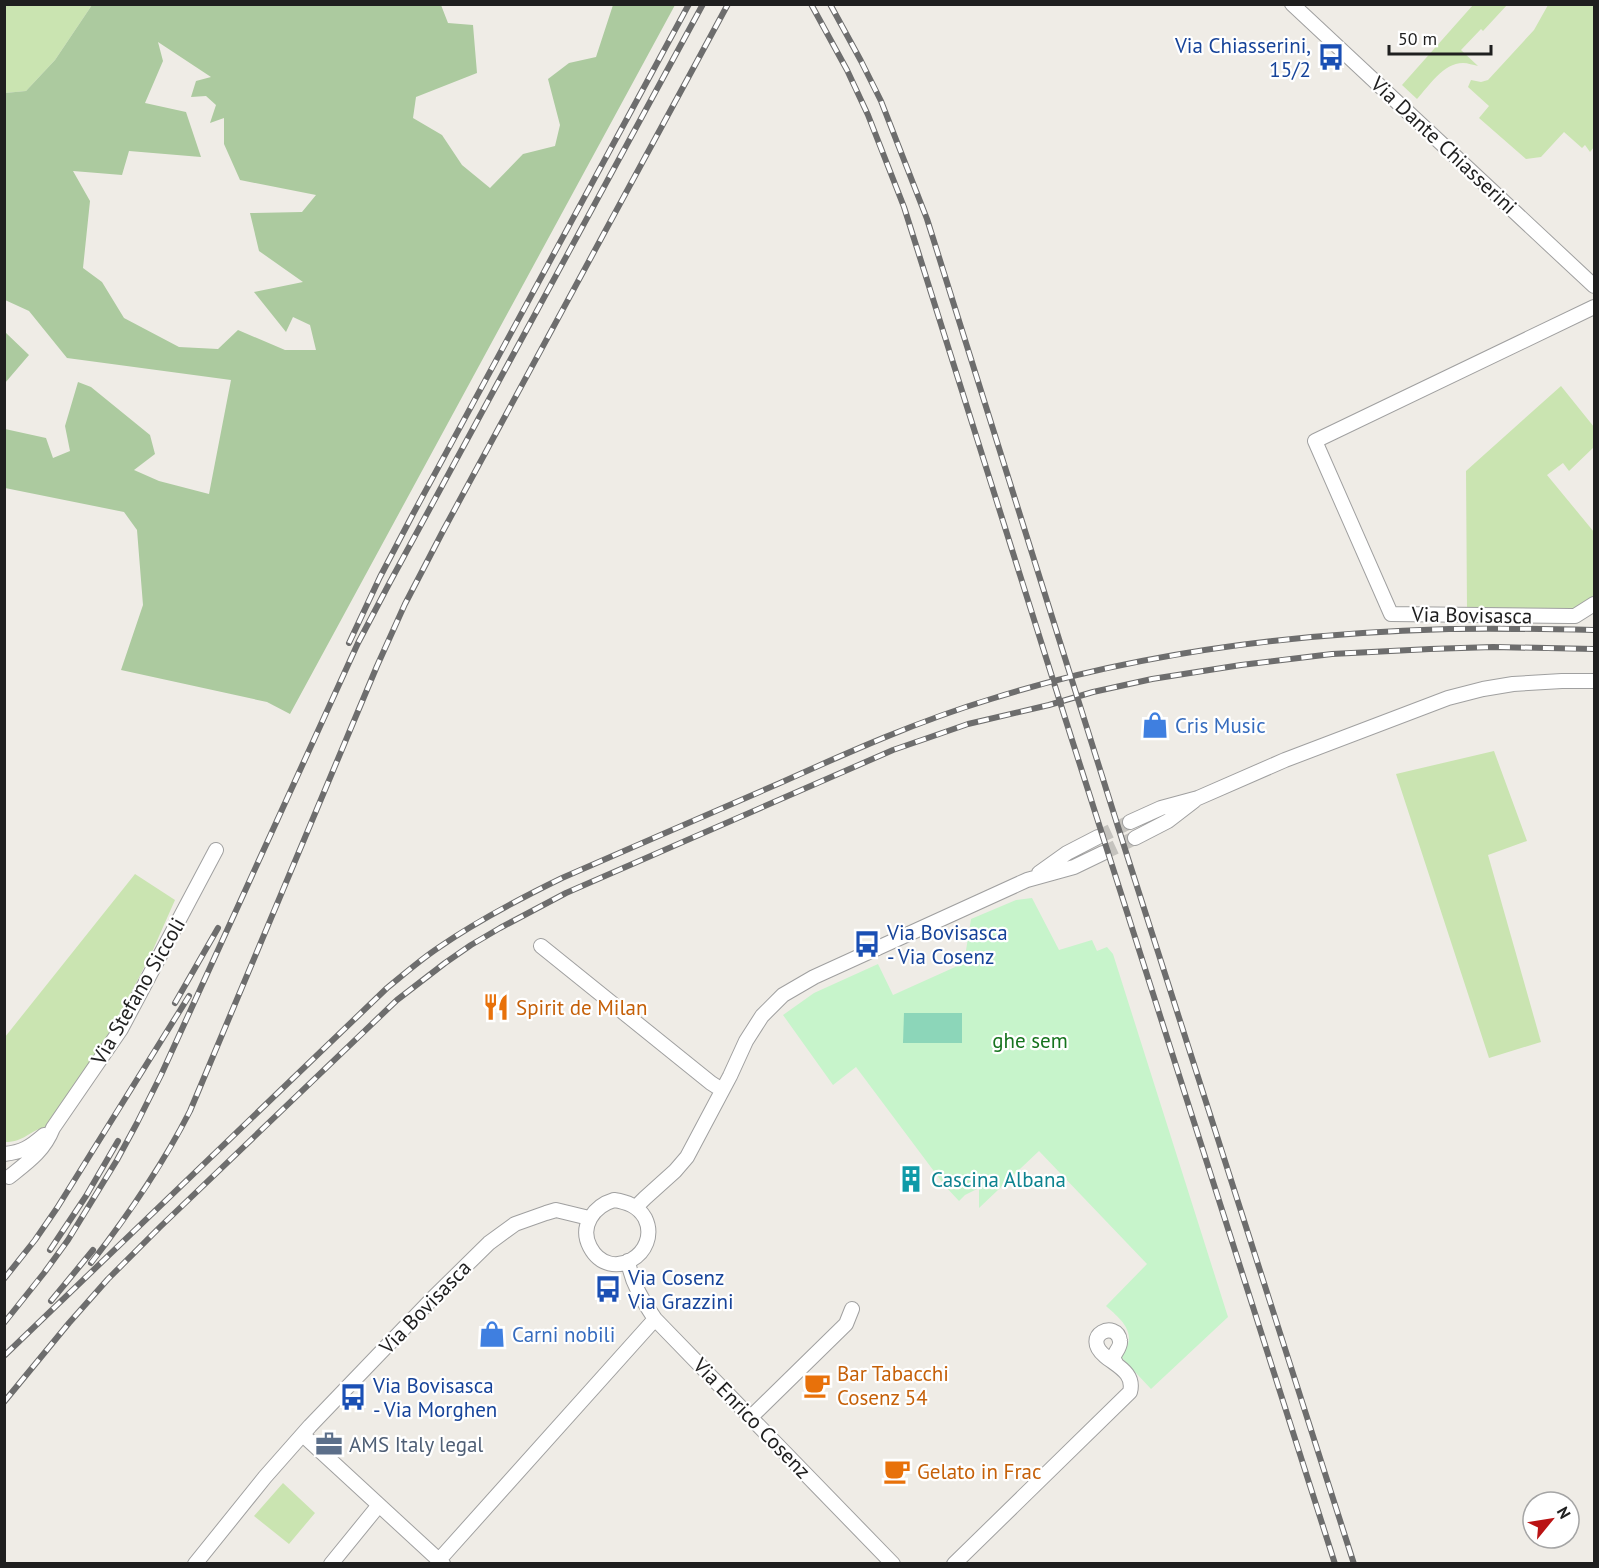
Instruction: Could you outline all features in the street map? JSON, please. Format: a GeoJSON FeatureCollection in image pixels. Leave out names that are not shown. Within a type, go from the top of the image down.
{"type":"FeatureCollection","features":[{"type":"Feature","properties":{"kind":"street","name":"Via Dante Chiasserini"},"geometry":{"type":"LineString","coordinates":[[1292,4],[1594,286]]}},
{"type":"Feature","properties":{"kind":"street","name":"Via Bovisasca"},"geometry":{"type":"LineString","coordinates":[[1594,307],[1315,441],[1391,614],[1575,616],[1594,604]]}},
{"type":"Feature","properties":{"kind":"street"},"geometry":{"type":"LineString","coordinates":[[1130,822],[1161,808],[1204,796],[1307,751],[1426,705],[1497,686],[1529,682],[1594,681]]}},
{"type":"Feature","properties":{"kind":"street"},"geometry":{"type":"LineString","coordinates":[[1135,838],[1168,821],[1204,796]]}},
{"type":"Feature","properties":{"kind":"street"},"geometry":{"type":"LineString","coordinates":[[1027,880],[1067,853],[1098,837]]}},
{"type":"Feature","properties":{"kind":"street","name":"Via Stefano Siccoli"},"geometry":{"type":"LineString","coordinates":[[7,1181],[48,1141],[53,1128],[121,1029],[216,850]]}},
{"type":"Feature","properties":{"kind":"street"},"geometry":{"type":"LineString","coordinates":[[636,1208],[683,1162],[695,1144],[755,1026],[770,1007],[788,992],[824,973],[1027,880],[1067,869],[1103,853]]}},
{"type":"Feature","properties":{"kind":"street"},"geometry":{"type":"LineString","coordinates":[[541,946],[722,1090]]}},
{"type":"Feature","properties":{"kind":"street","name":"Via Stefano Siccoli"},"geometry":{"type":"LineString","coordinates":[[4,1154],[16,1153],[28,1148],[53,1128]]}},
{"type":"Feature","properties":{"kind":"street"},"geometry":{"type":"LineString","coordinates":[[4,1160],[9,1169],[7,1181]]}},
{"type":"Feature","properties":{"kind":"street"},"geometry":{"type":"LineString","coordinates":[[614,1200],[628,1203],[636,1208],[647,1222],[648,1238],[642,1251],[621,1264],[607,1264],[590,1248],[586,1235],[590,1218],[601,1206],[614,1200]]}},
{"type":"Feature","properties":{"kind":"street","name":"Via Bovisasca"},"geometry":{"type":"LineString","coordinates":[[195,1563],[265,1477],[303,1435],[437,1294],[497,1237],[525,1220],[556,1210],[590,1218]]}},
{"type":"Feature","properties":{"kind":"street","name":"Via Enrico Cosenz"},"geometry":{"type":"LineString","coordinates":[[628,1261],[632,1279],[640,1297],[655,1319],[893,1563]]}},
{"type":"Feature","properties":{"kind":"street"},"geometry":{"type":"LineString","coordinates":[[751,1417],[846,1324],[852,1309]]}},
{"type":"Feature","properties":{"kind":"street"},"geometry":{"type":"LineString","coordinates":[[303,1435],[441,1562],[655,1319]]}},
{"type":"Feature","properties":{"kind":"street"},"geometry":{"type":"LineString","coordinates":[[954,1563],[1130,1392],[1132,1384],[1130,1377],[1116,1363]]}},
{"type":"Feature","properties":{"kind":"street"},"geometry":{"type":"LineString","coordinates":[[331,1563],[379,1505]]}},
{"type":"Feature","properties":{"kind":"green space"},"geometry":{"type":"Polygon","coordinates":[[[5,5],[92,5],[55,60],[26,91],[5,93],[5,5]]]}},
{"type":"Feature","properties":{"kind":"green space"},"geometry":{"type":"Polygon","coordinates":[[[92,5],[441,5],[448,23],[473,25],[477,73],[416,97],[413,118],[442,135],[462,165],[490,188],[523,154],[555,146],[560,125],[548,79],[569,63],[596,57],[613,5],[675,5],[290,714],[267,702],[121,670],[143,605],[137,530],[124,512],[5,488],[5,429],[46,438],[53,458],[70,451],[65,426],[78,382],[91,387],[150,435],[155,454],[134,470],[159,481],[209,494],[231,380],[67,358],[29,311],[5,300],[5,93],[26,91],[55,60],[92,5]],[[158,42],[163,61],[145,103],[186,112],[201,157],[129,151],[122,175],[73,171],[90,201],[83,268],[102,282],[124,318],[179,347],[218,349],[238,330],[285,350],[316,350],[310,325],[293,317],[286,332],[254,292],[303,282],[259,251],[250,213],[302,212],[316,195],[240,180],[224,144],[224,118],[210,123],[216,105],[206,96],[191,97],[196,81],[211,77],[158,42]]]}},
{"type":"Feature","properties":{"kind":"green space"},"geometry":{"type":"Polygon","coordinates":[[[1473,5],[1507,5],[1483,31],[1481,29],[1461,50],[1478,66],[1463,63],[1449,67],[1437,76],[1417,99],[1402,85],[1473,5]]]}},
{"type":"Feature","properties":{"kind":"green space"},"geometry":{"type":"Polygon","coordinates":[[[1548,5],[1594,5],[1594,147],[1590,152],[1585,145],[1582,148],[1564,132],[1541,157],[1526,159],[1479,118],[1489,106],[1468,87],[1471,80],[1481,82],[1488,80],[1534,30],[1548,5]]]}},
{"type":"Feature","properties":{"kind":"green space"},"geometry":{"type":"Polygon","coordinates":[[[5,332],[29,355],[5,383],[5,332]]]}},
{"type":"Feature","properties":{"kind":"green space"},"geometry":{"type":"Polygon","coordinates":[[[1561,386],[1594,427],[1594,447],[1569,471],[1563,463],[1547,475],[1594,532],[1594,598],[1572,613],[1467,607],[1466,471],[1561,386]]]}},
{"type":"Feature","properties":{"kind":"green space"},"geometry":{"type":"Polygon","coordinates":[[[1494,751],[1527,841],[1488,855],[1541,1042],[1489,1058],[1396,774],[1494,751]]]}},
{"type":"Feature","properties":{"kind":"green space"},"geometry":{"type":"Polygon","coordinates":[[[135,874],[175,900],[152,952],[105,1043],[46,1127],[12,1142],[5,1142],[5,1037],[135,874]]]}},
{"type":"Feature","properties":{"kind":"green space","name":"ghe sem"},"geometry":{"type":"Polygon","coordinates":[[[1032,898],[1059,950],[1092,940],[1097,951],[1107,947],[1113,954],[1228,1317],[1151,1389],[1122,1358],[1128,1344],[1128,1333],[1123,1323],[1106,1306],[1147,1264],[1039,1151],[979,1208],[979,1188],[959,1201],[945,1186],[856,1067],[833,1085],[783,1015],[814,993],[878,964],[893,995],[964,963],[971,919],[1016,900],[1032,898]]]}},
{"type":"Feature","properties":{"kind":"green space"},"geometry":{"type":"Polygon","coordinates":[[[904,1013],[962,1013],[962,1043],[903,1043],[904,1013]]]}},
{"type":"Feature","properties":{"kind":"green space"},"geometry":{"type":"Polygon","coordinates":[[[283,1483],[315,1513],[289,1544],[254,1516],[283,1483]]]}},
{"type":"Feature","properties":{"kind":"tunnel"},"geometry":{"type":"LineString","coordinates":[[1098,837],[1130,822]]}},
{"type":"Feature","properties":{"kind":"tunnel"},"geometry":{"type":"LineString","coordinates":[[1103,853],[1135,838]]}},
{"type":"Feature","properties":{"kind":"railway"},"geometry":{"type":"LineString","coordinates":[[349,643],[413,514],[689,4]]}},
{"type":"Feature","properties":{"kind":"railway"},"geometry":{"type":"LineString","coordinates":[[4,1323],[68,1240],[137,1123],[358,643],[703,4]]}},
{"type":"Feature","properties":{"kind":"railway"},"geometry":{"type":"LineString","coordinates":[[91,1263],[144,1189],[190,1111],[405,604],[728,4]]}},
{"type":"Feature","properties":{"kind":"railway"},"geometry":{"type":"LineString","coordinates":[[811,4],[847,70],[868,115],[904,207],[1335,1564]]}},
{"type":"Feature","properties":{"kind":"railway"},"geometry":{"type":"LineString","coordinates":[[830,4],[881,101],[927,219],[1125,849],[1354,1564]]}},
{"type":"Feature","properties":{"kind":"railway"},"geometry":{"type":"LineString","coordinates":[[5,1355],[387,988],[453,938],[514,902],[562,878],[910,727],[991,699],[1103,669],[1217,648],[1333,635],[1449,629],[1594,630]]}},
{"type":"Feature","properties":{"kind":"railway"},"geometry":{"type":"LineString","coordinates":[[4,1402],[108,1279],[397,1000],[471,945],[566,893],[893,750],[968,724],[1093,692],[1152,679],[1332,654],[1493,647],[1594,649]]}},
{"type":"Feature","properties":{"kind":"railway"},"geometry":{"type":"LineString","coordinates":[[175,1003],[218,928]]}},
{"type":"Feature","properties":{"kind":"railway"},"geometry":{"type":"LineString","coordinates":[[4,1279],[57,1208],[189,996]]}},
{"type":"Feature","properties":{"kind":"railway"},"geometry":{"type":"LineString","coordinates":[[50,1250],[86,1196],[118,1141]]}},
{"type":"Feature","properties":{"kind":"railway"},"geometry":{"type":"LineString","coordinates":[[51,1301],[93,1250]]}},
{"type":"Feature","properties":{"kind":"place","name":"Via Chiasserini, 15/2"},"geometry":{"type":"Point","coordinates":[1331,57]}},
{"type":"Feature","properties":{"kind":"place","name":"Cris Music"},"geometry":{"type":"Point","coordinates":[1155,725]}},
{"type":"Feature","properties":{"kind":"place","name":"Via Bovisasca - Via Cosenz"},"geometry":{"type":"Point","coordinates":[867,944]}},
{"type":"Feature","properties":{"kind":"place","name":"Spirit de Milan"},"geometry":{"type":"Point","coordinates":[496,1007]}},
{"type":"Feature","properties":{"kind":"place","name":"Cascina Albana"},"geometry":{"type":"Point","coordinates":[911,1179]}},
{"type":"Feature","properties":{"kind":"place","name":"Via Cosenz Via Grazzini"},"geometry":{"type":"Point","coordinates":[608,1289]}},
{"type":"Feature","properties":{"kind":"place","name":"Carni nobili"},"geometry":{"type":"Point","coordinates":[492,1334]}},
{"type":"Feature","properties":{"kind":"place","name":"Bar Tabacchi Cosenz 54"},"geometry":{"type":"Point","coordinates":[817,1385]}},
{"type":"Feature","properties":{"kind":"place","name":"Via Bovisasca - Via Morghen"},"geometry":{"type":"Point","coordinates":[353,1397]}},
{"type":"Feature","properties":{"kind":"place","name":"AMS Italy legal"},"geometry":{"type":"Point","coordinates":[329,1444]}},
{"type":"Feature","properties":{"kind":"place","name":"Gelato in Frac"},"geometry":{"type":"Point","coordinates":[897,1471]}}]}
